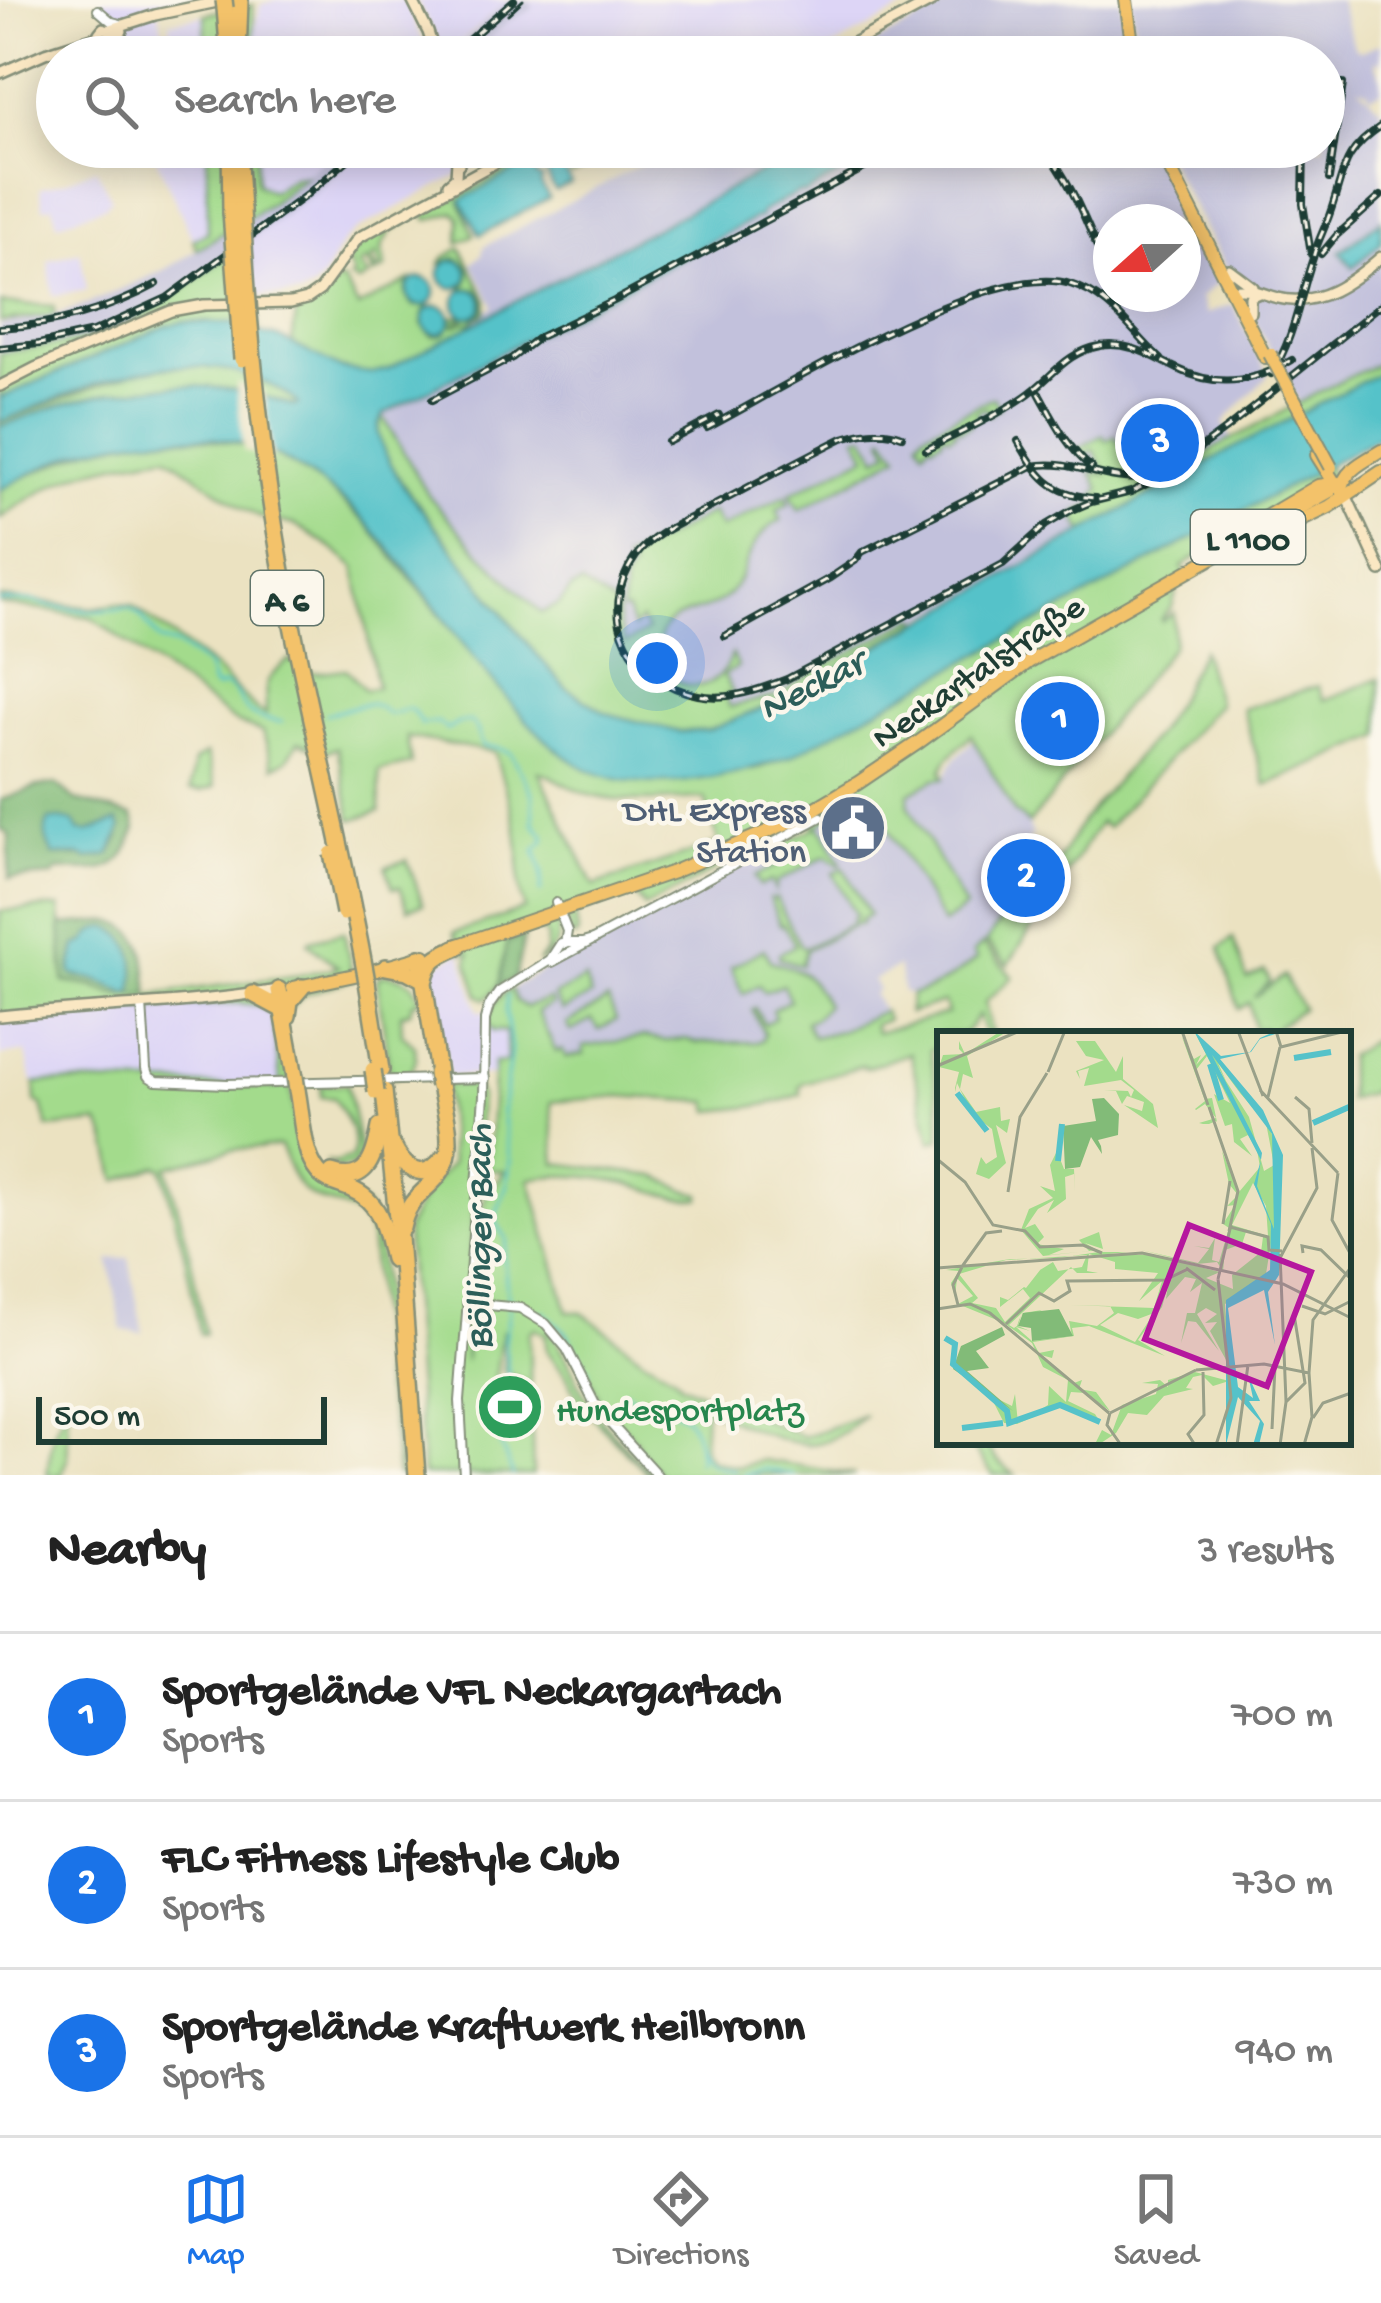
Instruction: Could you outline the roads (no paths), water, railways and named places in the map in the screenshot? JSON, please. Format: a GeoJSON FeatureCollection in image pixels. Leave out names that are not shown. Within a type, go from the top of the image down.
{"type":"FeatureCollection","features":[{"type":"Feature","properties":{"kind":"highway"},"geometry":{"type":"LineString","coordinates":[[232,3],[232,36]]}},
{"type":"Feature","properties":{"kind":"highway","name":"A 6"},"geometry":{"type":"LineString","coordinates":[[235,168],[241,353],[266,539],[363,983],[400,1237],[412,1475]]}},
{"type":"Feature","properties":{"kind":"highway"},"geometry":{"type":"LineString","coordinates":[[422,980],[434,958],[454,947]]}},
{"type":"Feature","properties":{"kind":"highway"},"geometry":{"type":"LineString","coordinates":[[400,1237],[410,1204],[440,1172],[447,1156],[448,1133],[418,958]]}},
{"type":"Feature","properties":{"kind":"highway"},"geometry":{"type":"LineString","coordinates":[[386,968],[422,980]]}},
{"type":"Feature","properties":{"kind":"highway"},"geometry":{"type":"LineString","coordinates":[[285,1014],[302,987]]}},
{"type":"Feature","properties":{"kind":"highway"},"geometry":{"type":"LineString","coordinates":[[281,990],[315,1168],[326,1179],[361,1193],[374,1204],[392,1259]]}},
{"type":"Feature","properties":{"kind":"highway"},"geometry":{"type":"LineString","coordinates":[[253,994],[285,1014]]}},
{"type":"Feature","properties":{"kind":"highway"},"geometry":{"type":"LineString","coordinates":[[385,1132],[408,1168],[421,1171],[440,1162],[446,1146],[438,1079]]}},
{"type":"Feature","properties":{"kind":"highway"},"geometry":{"type":"LineString","coordinates":[[297,1083],[313,1156],[323,1169],[339,1177],[356,1175],[371,1161],[385,1132]]}},
{"type":"Feature","properties":{"kind":"highway","name":"A 6"},"geometry":{"type":"LineString","coordinates":[[385,1132],[412,1475]]}},
{"type":"Feature","properties":{"kind":"main road"},"geometry":{"type":"LineString","coordinates":[[409,0],[428,36]]}},
{"type":"Feature","properties":{"kind":"main road"},"geometry":{"type":"LineString","coordinates":[[866,36],[934,0]]}},
{"type":"Feature","properties":{"kind":"main road"},"geometry":{"type":"LineString","coordinates":[[1130,2],[1135,36]]}},
{"type":"Feature","properties":{"kind":"main road"},"geometry":{"type":"LineString","coordinates":[[106,32],[166,14],[232,3]]}},
{"type":"Feature","properties":{"kind":"main road"},"geometry":{"type":"LineString","coordinates":[[94,36],[166,14]]}},
{"type":"Feature","properties":{"kind":"main road"},"geometry":{"type":"LineString","coordinates":[[0,73],[36,57]]}},
{"type":"Feature","properties":{"kind":"main road"},"geometry":{"type":"LineString","coordinates":[[436,196],[456,177],[457,168]]}},
{"type":"Feature","properties":{"kind":"main road"},"geometry":{"type":"LineString","coordinates":[[463,168],[470,178]]}},
{"type":"Feature","properties":{"kind":"main road"},"geometry":{"type":"LineString","coordinates":[[464,168],[470,178]]}},
{"type":"Feature","properties":{"kind":"main road"},"geometry":{"type":"LineString","coordinates":[[2,384],[171,311],[204,304],[300,302],[327,282],[358,238],[487,168]]}},
{"type":"Feature","properties":{"kind":"main road"},"geometry":{"type":"LineString","coordinates":[[1174,168],[1327,470]]}},
{"type":"Feature","properties":{"kind":"main road"},"geometry":{"type":"LineString","coordinates":[[1174,168],[1317,455],[1368,538],[1381,571]]}},
{"type":"Feature","properties":{"kind":"main road"},"geometry":{"type":"LineString","coordinates":[[1235,289],[1289,300],[1319,297],[1348,283],[1381,257]]}},
{"type":"Feature","properties":{"kind":"main road"},"geometry":{"type":"LineString","coordinates":[[1229,269],[1261,292]]}},
{"type":"Feature","properties":{"kind":"main road"},"geometry":{"type":"LineString","coordinates":[[1250,312],[1250,297],[1261,292]]}},
{"type":"Feature","properties":{"kind":"main road"},"geometry":{"type":"LineString","coordinates":[[1327,470],[1343,471],[1381,454]]}},
{"type":"Feature","properties":{"kind":"main road"},"geometry":{"type":"LineString","coordinates":[[1150,593],[1297,522],[1338,488],[1347,474],[1381,454]]}},
{"type":"Feature","properties":{"kind":"main road"},"geometry":{"type":"LineString","coordinates":[[1327,470],[1324,476],[1338,488]]}},
{"type":"Feature","properties":{"kind":"main road"},"geometry":{"type":"LineString","coordinates":[[1338,488],[1381,472]]}},
{"type":"Feature","properties":{"kind":"main road","name":"Neckartalstraße"},"geometry":{"type":"LineString","coordinates":[[281,990],[386,968],[454,947],[778,829],[858,783],[1030,661],[1166,584],[1242,529],[1338,488]]}},
{"type":"Feature","properties":{"kind":"main road","name":"L 1100"},"geometry":{"type":"LineString","coordinates":[[0,1016],[129,1005],[145,1008],[281,990]]}},
{"type":"Feature","properties":{"kind":"street"},"geometry":{"type":"LineString","coordinates":[[97,5],[112,22],[128,23]]}},
{"type":"Feature","properties":{"kind":"street"},"geometry":{"type":"LineString","coordinates":[[97,5],[106,32]]}},
{"type":"Feature","properties":{"kind":"street"},"geometry":{"type":"LineString","coordinates":[[508,985],[821,817]]}},
{"type":"Feature","properties":{"kind":"street"},"geometry":{"type":"LineString","coordinates":[[555,961],[567,931],[558,908]]}},
{"type":"Feature","properties":{"kind":"street"},"geometry":{"type":"LineString","coordinates":[[464,1475],[460,1401],[487,1012],[493,998],[550,960],[564,942],[558,908]]}},
{"type":"Feature","properties":{"kind":"street"},"geometry":{"type":"LineString","coordinates":[[533,917],[552,920],[561,928]]}},
{"type":"Feature","properties":{"kind":"street"},"geometry":{"type":"LineString","coordinates":[[564,942],[593,940]]}},
{"type":"Feature","properties":{"kind":"street"},"geometry":{"type":"LineString","coordinates":[[145,1008],[146,1069],[151,1079],[160,1082],[485,1078]]}},
{"type":"Feature","properties":{"kind":"street"},"geometry":{"type":"LineString","coordinates":[[467,1303],[520,1308],[541,1320],[561,1341],[604,1418],[657,1475]]}},
{"type":"Feature","properties":{"kind":"water"},"geometry":{"type":"Polygon","coordinates":[[[521,168],[532,168],[549,198],[480,235],[461,200],[521,168]]]}},
{"type":"Feature","properties":{"kind":"water"},"geometry":{"type":"Polygon","coordinates":[[[543,168],[563,168],[571,183],[555,191],[543,168]]]}},
{"type":"Feature","properties":{"kind":"water"},"geometry":{"type":"Polygon","coordinates":[[[769,168],[852,168],[384,414],[379,423],[382,447],[401,483],[565,687],[606,713],[679,732],[710,730],[780,701],[1236,447],[1381,372],[1381,436],[791,756],[717,777],[662,783],[610,777],[587,769],[555,748],[510,702],[367,523],[325,486],[277,455],[210,438],[134,440],[77,453],[0,490],[0,427],[72,402],[108,393],[183,386],[220,388],[298,404],[250,377],[186,366],[122,376],[0,422],[0,398],[166,326],[241,324],[342,369],[372,373],[388,369],[769,168]]]}},
{"type":"Feature","properties":{"kind":"water"},"geometry":{"type":"Polygon","coordinates":[[[1381,220],[1381,243],[1353,267],[1340,252],[1381,220]]]}},
{"type":"Feature","properties":{"kind":"water"},"geometry":{"type":"Polygon","coordinates":[[[454,260],[464,264],[468,274],[464,284],[454,288],[444,284],[440,274],[444,264],[454,260]]]}},
{"type":"Feature","properties":{"kind":"water"},"geometry":{"type":"Polygon","coordinates":[[[421,278],[431,282],[435,292],[431,302],[421,306],[411,302],[407,292],[411,282],[421,278]]]}},
{"type":"Feature","properties":{"kind":"water"},"geometry":{"type":"Polygon","coordinates":[[[469,289],[479,293],[483,303],[479,313],[469,317],[459,313],[455,303],[459,293],[469,289]]]}},
{"type":"Feature","properties":{"kind":"water"},"geometry":{"type":"Polygon","coordinates":[[[437,306],[447,310],[451,320],[447,330],[437,334],[427,330],[423,320],[427,310],[437,306]]]}},
{"type":"Feature","properties":{"kind":"water"},"geometry":{"type":"Polygon","coordinates":[[[49,820],[74,822],[79,831],[118,821],[121,829],[110,855],[88,859],[53,855],[46,829],[49,820]]]}},
{"type":"Feature","properties":{"kind":"water"},"geometry":{"type":"Polygon","coordinates":[[[107,927],[124,937],[132,953],[133,991],[128,993],[73,975],[71,970],[76,946],[107,927]]]}},
{"type":"Feature","properties":{"kind":"waterway","name":"Böllinger Bach"},"geometry":{"type":"LineString","coordinates":[[0,601],[93,611],[129,608],[160,641],[176,645],[208,667],[213,686],[232,689],[251,714],[282,722]]}},
{"type":"Feature","properties":{"kind":"waterway","name":"Böllinger Bach"},"geometry":{"type":"LineString","coordinates":[[326,714],[365,704],[388,714],[408,708],[421,724],[438,722],[447,730],[471,722],[483,746],[511,753],[533,794],[534,823],[544,835],[535,850],[542,871],[541,892]]}},
{"type":"Feature","properties":{"kind":"waterway","name":"Böllinger Bach"},"geometry":{"type":"LineString","coordinates":[[507,996],[511,1050],[502,1112],[510,1161],[496,1214],[507,1239],[509,1313],[504,1340],[508,1371],[498,1406],[499,1441],[513,1475]]}},
{"type":"Feature","properties":{"kind":"waterway"},"geometry":{"type":"LineString","coordinates":[[543,1311],[567,1333],[589,1372]]}},
{"type":"Feature","properties":{"kind":"waterway"},"geometry":{"type":"LineString","coordinates":[[624,1392],[679,1413],[693,1428],[707,1461],[734,1470]]}},
{"type":"Feature","properties":{"kind":"waterway"},"geometry":{"type":"LineString","coordinates":[[698,1446],[698,1462]]}},
{"type":"Feature","properties":{"kind":"waterway"},"geometry":{"type":"LineString","coordinates":[[743,1475],[765,1469],[794,1475]]}},
{"type":"Feature","properties":{"kind":"tram line"},"geometry":{"type":"LineString","coordinates":[[508,14],[523,0]]}},
{"type":"Feature","properties":{"kind":"railway"},"geometry":{"type":"LineString","coordinates":[[473,36],[514,0]]}},
{"type":"Feature","properties":{"kind":"railway"},"geometry":{"type":"LineString","coordinates":[[1345,167],[1358,146],[1381,126]]}},
{"type":"Feature","properties":{"kind":"railway"},"geometry":{"type":"LineString","coordinates":[[0,348],[93,332],[167,298],[338,168]]}},
{"type":"Feature","properties":{"kind":"railway"},"geometry":{"type":"LineString","coordinates":[[432,400],[512,358],[539,337],[864,168]]}},
{"type":"Feature","properties":{"kind":"railway"},"geometry":{"type":"LineString","coordinates":[[1058,168],[1093,239]]}},
{"type":"Feature","properties":{"kind":"railway"},"geometry":{"type":"LineString","coordinates":[[1304,168],[1303,204],[1311,254]]}},
{"type":"Feature","properties":{"kind":"railway"},"geometry":{"type":"LineString","coordinates":[[1329,179],[1331,168]]}},
{"type":"Feature","properties":{"kind":"railway"},"geometry":{"type":"LineString","coordinates":[[1271,374],[1291,332],[1345,168]]}},
{"type":"Feature","properties":{"kind":"railway"},"geometry":{"type":"LineString","coordinates":[[1321,254],[1381,196]]}},
{"type":"Feature","properties":{"kind":"railway"},"geometry":{"type":"LineString","coordinates":[[707,428],[835,358],[940,308],[990,290],[1035,281],[1070,284],[1098,297],[1161,359]]}},
{"type":"Feature","properties":{"kind":"railway"},"geometry":{"type":"LineString","coordinates":[[0,328],[81,315],[157,284]]}},
{"type":"Feature","properties":{"kind":"railway"},"geometry":{"type":"LineString","coordinates":[[902,436],[873,432],[843,438],[652,540],[636,556],[619,600],[619,622],[638,661],[674,688],[698,695],[721,697],[787,679],[1003,564],[1046,525],[1070,511],[1159,478],[1381,305]]}},
{"type":"Feature","properties":{"kind":"railway"},"geometry":{"type":"LineString","coordinates":[[926,450],[1012,405],[1068,360],[1100,346],[1131,348],[1207,379],[1250,378],[1292,360]]}},
{"type":"Feature","properties":{"kind":"railway"},"geometry":{"type":"LineString","coordinates":[[1039,393],[1068,443],[1092,468]]}},
{"type":"Feature","properties":{"kind":"railway"},"geometry":{"type":"LineString","coordinates":[[668,442],[719,415]]}},
{"type":"Feature","properties":{"kind":"railway"},"geometry":{"type":"LineString","coordinates":[[1018,441],[1048,482],[1068,493],[1095,498]]}},
{"type":"Feature","properties":{"kind":"railway"},"geometry":{"type":"LineString","coordinates":[[725,636],[830,578],[862,552],[1032,466],[1061,465],[1145,478]]}},
{"type":"Feature","properties":{"kind":"place","name":"Sportgelände Kraftwerk Heilbronn"},"geometry":{"type":"Point","coordinates":[1160,443]}},
{"type":"Feature","properties":{"kind":"place","name":"Sportgelände VFL Neckargartach"},"geometry":{"type":"Point","coordinates":[1060,721]}},
{"type":"Feature","properties":{"kind":"place","name":"DHL Express Station"},"geometry":{"type":"Point","coordinates":[853,828]}},
{"type":"Feature","properties":{"kind":"place","name":"FLC Fitness Lifestyle Club"},"geometry":{"type":"Point","coordinates":[1026,878]}},
{"type":"Feature","properties":{"kind":"place","name":"Hundesportplatz"},"geometry":{"type":"Point","coordinates":[510,1407]}},
{"type":"Feature","properties":{"kind":"water label","name":"Neckar"},"geometry":{"type":"Point","coordinates":[810,682]}}]}
